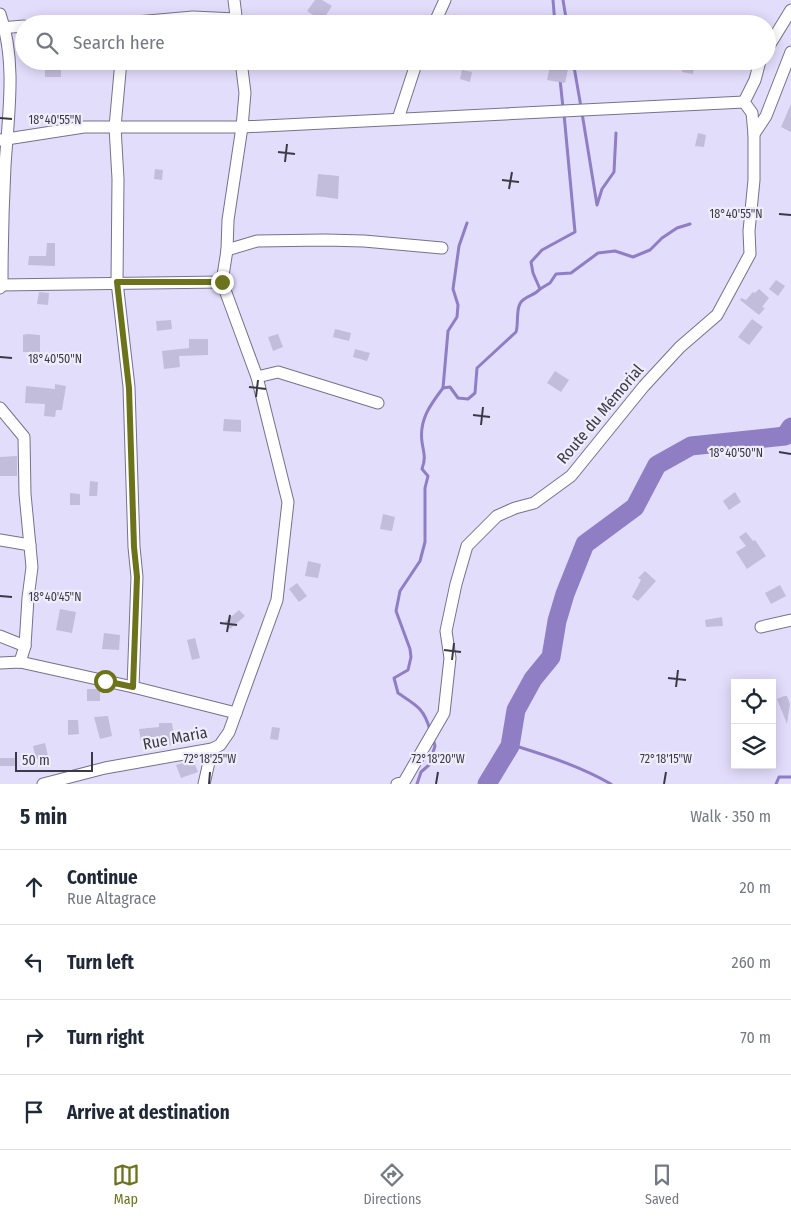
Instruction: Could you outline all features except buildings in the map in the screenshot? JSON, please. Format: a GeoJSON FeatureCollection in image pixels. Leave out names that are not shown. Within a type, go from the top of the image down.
{"type":"FeatureCollection","features":[{"type":"Feature","properties":{"kind":"street"},"geometry":{"type":"LineString","coordinates":[[234,0],[236,15]]}},
{"type":"Feature","properties":{"kind":"street"},"geometry":{"type":"LineString","coordinates":[[438,15],[445,0]]}},
{"type":"Feature","properties":{"kind":"street"},"geometry":{"type":"LineString","coordinates":[[776,34],[791,10]]}},
{"type":"Feature","properties":{"kind":"street"},"geometry":{"type":"LineString","coordinates":[[0,14],[10,72],[3,139],[1,286],[117,282],[222,282],[227,250],[228,220],[242,128],[245,93],[243,70]]}},
{"type":"Feature","properties":{"kind":"street"},"geometry":{"type":"LineString","coordinates":[[754,134],[766,116],[791,52]]}},
{"type":"Feature","properties":{"kind":"street"},"geometry":{"type":"LineString","coordinates":[[120,70],[115,127],[118,179],[117,282],[129,388],[134,547],[137,577],[133,687]]}},
{"type":"Feature","properties":{"kind":"street"},"geometry":{"type":"LineString","coordinates":[[398,119],[414,70]]}},
{"type":"Feature","properties":{"kind":"street"},"geometry":{"type":"LineString","coordinates":[[3,139],[84,127],[242,128],[744,102],[758,70]]}},
{"type":"Feature","properties":{"kind":"street","name":"Route du Mémorial"},"geometry":{"type":"LineString","coordinates":[[396,784],[404,782],[444,714],[450,658],[446,631],[456,584],[467,546],[497,516],[515,508],[534,503],[571,476],[644,386],[680,347],[717,315],[750,254],[749,231],[754,180],[754,134],[752,113],[744,102]]}},
{"type":"Feature","properties":{"kind":"street"},"geometry":{"type":"LineString","coordinates":[[227,250],[257,241],[325,240],[364,241],[442,248]]}},
{"type":"Feature","properties":{"kind":"street","name":"Rue Maria"},"geometry":{"type":"LineString","coordinates":[[43,784],[105,768],[212,749],[220,745],[229,732],[277,600],[288,502],[257,377],[222,282]]}},
{"type":"Feature","properties":{"kind":"street"},"geometry":{"type":"LineString","coordinates":[[257,377],[278,372],[378,404]]}},
{"type":"Feature","properties":{"kind":"street"},"geometry":{"type":"LineString","coordinates":[[0,408],[24,437],[25,494],[32,567],[25,646],[20,662]]}},
{"type":"Feature","properties":{"kind":"street"},"geometry":{"type":"LineString","coordinates":[[0,540],[30,544]]}},
{"type":"Feature","properties":{"kind":"street"},"geometry":{"type":"LineString","coordinates":[[762,627],[791,620]]}},
{"type":"Feature","properties":{"kind":"street"},"geometry":{"type":"LineString","coordinates":[[0,636],[25,646]]}},
{"type":"Feature","properties":{"kind":"street"},"geometry":{"type":"LineString","coordinates":[[0,664],[20,662],[133,687],[236,713]]}},
{"type":"Feature","properties":{"kind":"street"},"geometry":{"type":"LineString","coordinates":[[204,784],[212,749]]}},
{"type":"Feature","properties":{"kind":"waterway"},"geometry":{"type":"LineString","coordinates":[[553,0],[554,15]]}},
{"type":"Feature","properties":{"kind":"waterway"},"geometry":{"type":"LineString","coordinates":[[563,0],[566,15]]}},
{"type":"Feature","properties":{"kind":"waterway"},"geometry":{"type":"LineString","coordinates":[[575,70],[581,107]]}},
{"type":"Feature","properties":{"kind":"waterway"},"geometry":{"type":"LineString","coordinates":[[560,79],[563,108]]}},
{"type":"Feature","properties":{"kind":"waterway"},"geometry":{"type":"LineString","coordinates":[[582,113],[597,205],[602,189],[614,172],[616,133]]}},
{"type":"Feature","properties":{"kind":"waterway"},"geometry":{"type":"LineString","coordinates":[[430,730],[422,712],[398,693],[394,678],[408,670],[411,657],[410,649],[396,611],[400,591],[420,561],[425,542],[425,488],[428,476],[422,469],[424,459],[422,427],[426,413],[443,388],[450,387],[458,398],[468,399],[475,393],[477,368],[516,332],[519,306],[525,298],[540,289],[533,273],[531,262],[542,250],[575,232],[564,114]]}},
{"type":"Feature","properties":{"kind":"waterway"},"geometry":{"type":"LineString","coordinates":[[443,388],[448,331],[457,317],[458,305],[453,289],[459,246],[467,223]]}},
{"type":"Feature","properties":{"kind":"waterway"},"geometry":{"type":"LineString","coordinates":[[540,289],[550,283],[556,274],[571,273],[598,253],[615,251],[633,257],[650,250],[662,238],[677,228],[690,224]]}},
{"type":"Feature","properties":{"kind":"waterway"},"geometry":{"type":"LineString","coordinates":[[487,784],[510,746],[516,710],[533,679],[551,657],[557,621],[565,594],[585,544],[635,507],[657,465],[691,446],[785,436],[791,427]]}},
{"type":"Feature","properties":{"kind":"waterway"},"geometry":{"type":"LineString","coordinates":[[417,784],[421,772],[429,765],[435,746],[433,738]]}},
{"type":"Feature","properties":{"kind":"waterway"},"geometry":{"type":"LineString","coordinates":[[510,746],[519,747],[566,763],[611,784]]}},
{"type":"Feature","properties":{"kind":"waterway"},"geometry":{"type":"LineString","coordinates":[[776,784],[779,777],[791,777]]}},
{"type":"Feature","properties":{"kind":"route"},"geometry":{"type":"LineString","coordinates":[[105,681],[133,687],[137,577],[134,547],[129,388],[117,282],[222,282]]}}]}
